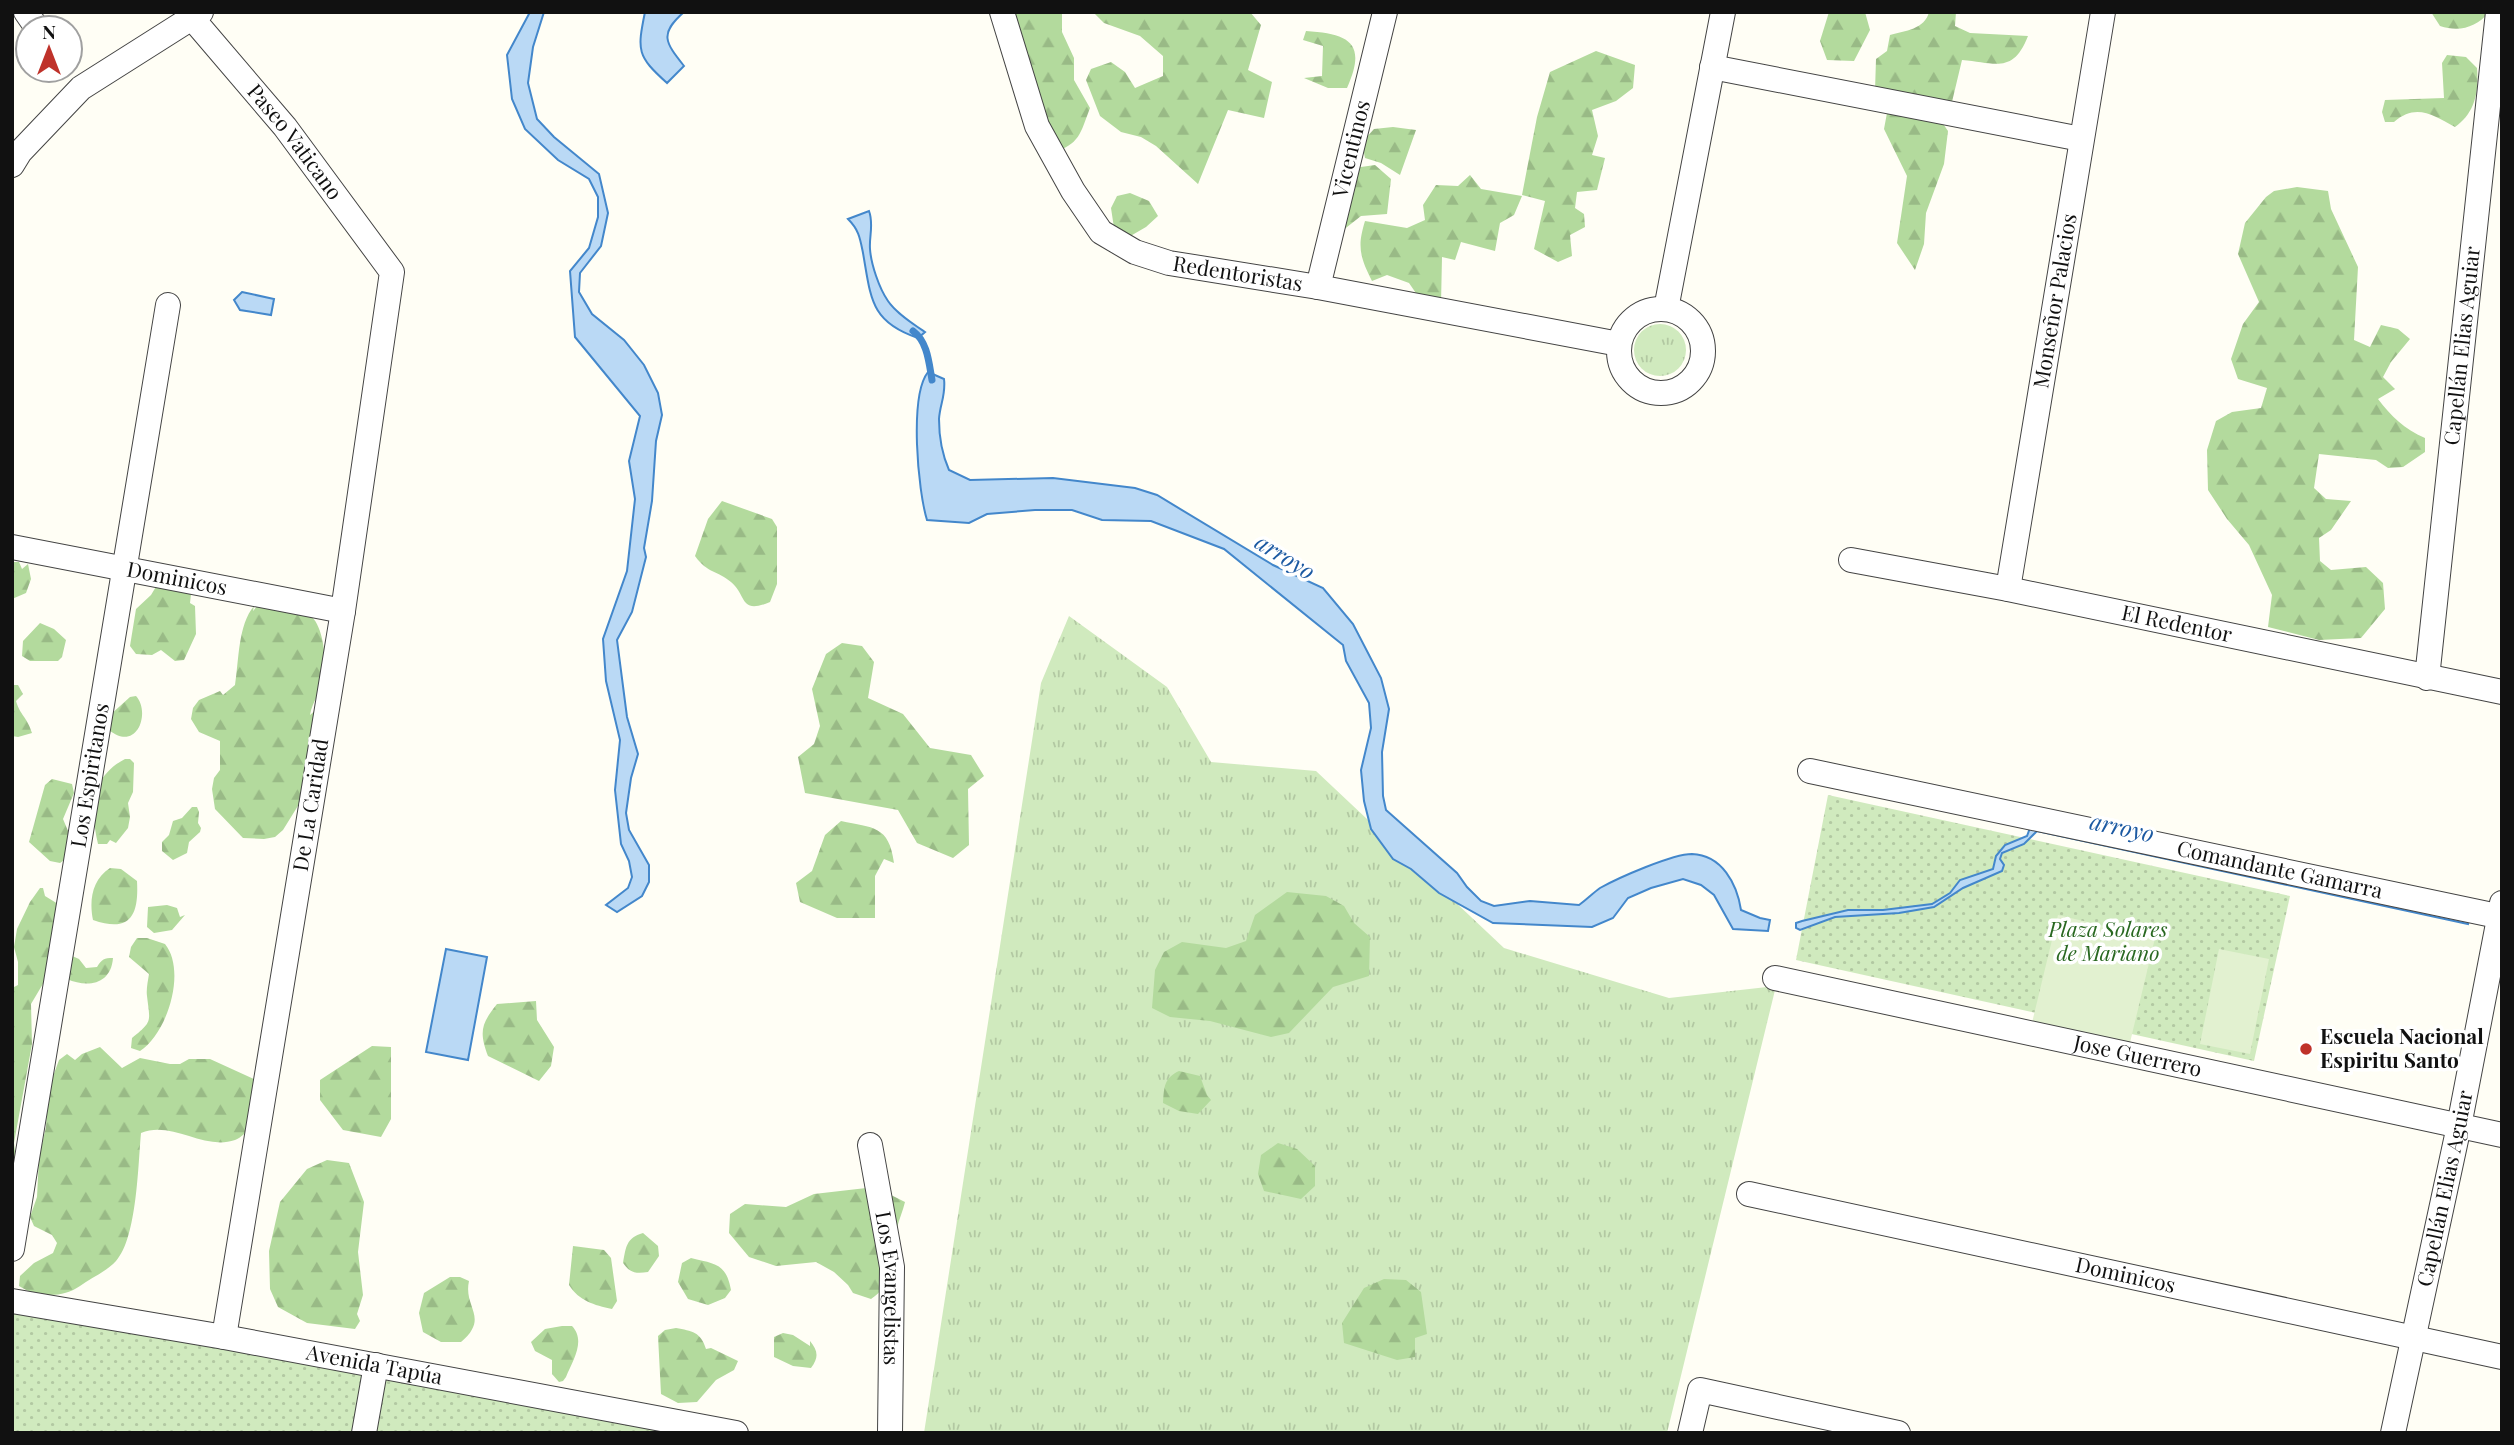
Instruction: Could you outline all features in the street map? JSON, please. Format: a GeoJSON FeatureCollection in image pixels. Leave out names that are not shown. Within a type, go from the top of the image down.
{"type":"FeatureCollection","features":[{"type":"Feature","properties":{"kind":"street","name":"Redentoristas"},"geometry":{"type":"LineString","coordinates":[[1002,12],[1037,126],[1073,191],[1101,232],[1135,252],[1169,263],[1318,287],[1619,344]]}},
{"type":"Feature","properties":{"kind":"street","name":"Vicentinos"},"geometry":{"type":"LineString","coordinates":[[1318,287],[1385,12]]}},
{"type":"Feature","properties":{"kind":"street"},"geometry":{"type":"LineString","coordinates":[[1666,309],[1723,12]]}},
{"type":"Feature","properties":{"kind":"street","name":"Monseñor Palacios"},"geometry":{"type":"LineString","coordinates":[[2008,589],[2103,12]]}},
{"type":"Feature","properties":{"kind":"street","name":"Capellán Elias Aguiar"},"geometry":{"type":"LineString","coordinates":[[2427,678],[2498,12]]}},
{"type":"Feature","properties":{"kind":"street"},"geometry":{"type":"LineString","coordinates":[[84,74],[197,15]]}},
{"type":"Feature","properties":{"kind":"street","name":"Paseo Vaticano"},"geometry":{"type":"LineString","coordinates":[[197,15],[285,127],[392,272]]}},
{"type":"Feature","properties":{"kind":"street"},"geometry":{"type":"LineString","coordinates":[[1712,67],[2081,139]]}},
{"type":"Feature","properties":{"kind":"street"},"geometry":{"type":"LineString","coordinates":[[12,165],[70,84]]}},
{"type":"Feature","properties":{"kind":"street","name":"De La Caridad"},"geometry":{"type":"LineString","coordinates":[[225,1337],[343,611],[392,272]]}},
{"type":"Feature","properties":{"kind":"street","name":"Los Espiritanos"},"geometry":{"type":"LineString","coordinates":[[12,1249],[168,305]]}},
{"type":"Feature","properties":{"kind":"street"},"geometry":{"type":"LineString","coordinates":[[1666,309],[1688,319],[1701,340],[1701,365],[1686,385],[1675,391],[1662,393],[1639,387],[1629,379],[1622,368],[1619,344],[1623,332],[1641,314],[1666,309]]}},
{"type":"Feature","properties":{"kind":"street","name":"Dominicos"},"geometry":{"type":"LineString","coordinates":[[12,547],[343,611]]}},
{"type":"Feature","properties":{"kind":"street","name":"El Redentor"},"geometry":{"type":"LineString","coordinates":[[1852,560],[2008,589],[2502,692]]}},
{"type":"Feature","properties":{"kind":"street","name":"Comandante Gamarra"},"geometry":{"type":"LineString","coordinates":[[1810,771],[2501,912]]}},
{"type":"Feature","properties":{"kind":"street","name":"Capellán Elias Aguiar"},"geometry":{"type":"LineString","coordinates":[[2393,1433],[2459,1126],[2501,912]]}},
{"type":"Feature","properties":{"kind":"street","name":"Jose Guerrero"},"geometry":{"type":"LineString","coordinates":[[1775,978],[2502,1135]]}},
{"type":"Feature","properties":{"kind":"street","name":"Los Evangelistas"},"geometry":{"type":"LineString","coordinates":[[870,1145],[892,1267],[890,1433]]}},
{"type":"Feature","properties":{"kind":"street","name":"Dominicos"},"geometry":{"type":"LineString","coordinates":[[1749,1194],[2502,1357]]}},
{"type":"Feature","properties":{"kind":"street","name":"Avenida Tapúa"},"geometry":{"type":"LineString","coordinates":[[12,1301],[225,1337],[736,1433]]}},
{"type":"Feature","properties":{"kind":"street"},"geometry":{"type":"LineString","coordinates":[[364,1433],[376,1365]]}},
{"type":"Feature","properties":{"kind":"street"},"geometry":{"type":"LineString","coordinates":[[1690,1433],[1700,1390],[1898,1433]]}},
{"type":"Feature","properties":{"kind":"green space"},"geometry":{"type":"Polygon","coordinates":[[[994,12],[1062,12],[1062,32],[1074,58],[1074,80],[1090,108],[1078,137],[1061,150],[1052,153],[994,12]]]}},
{"type":"Feature","properties":{"kind":"green space"},"geometry":{"type":"Polygon","coordinates":[[[1250,12],[1261,25],[1248,70],[1272,82],[1264,118],[1228,110],[1198,184],[1156,146],[1141,137],[1121,132],[1100,116],[1086,80],[1091,69],[1111,62],[1125,72],[1135,88],[1163,76],[1163,56],[1140,36],[1104,23],[1094,13],[1250,12]]]}},
{"type":"Feature","properties":{"kind":"green space"},"geometry":{"type":"Polygon","coordinates":[[[1829,12],[1865,12],[1870,30],[1854,61],[1827,60],[1820,41],[1829,12]]]}},
{"type":"Feature","properties":{"kind":"green space"},"geometry":{"type":"Polygon","coordinates":[[[1929,12],[1956,12],[1955,26],[1970,33],[2028,36],[2016,56],[2009,61],[1994,64],[1962,60],[1951,106],[1875,91],[1876,59],[1887,51],[1890,35],[1919,26],[1929,12]]]}},
{"type":"Feature","properties":{"kind":"green space"},"geometry":{"type":"Polygon","coordinates":[[[2431,12],[2489,12],[2473,25],[2454,29],[2440,26],[2431,12]]]}},
{"type":"Feature","properties":{"kind":"green space"},"geometry":{"type":"Polygon","coordinates":[[[1306,31],[1334,35],[1344,38],[1350,44],[1355,61],[1347,88],[1328,88],[1304,78],[1322,76],[1323,46],[1303,40],[1306,31]]]}},
{"type":"Feature","properties":{"kind":"green space"},"geometry":{"type":"Polygon","coordinates":[[[1596,51],[1635,65],[1633,88],[1616,101],[1592,110],[1598,136],[1592,155],[1605,158],[1597,190],[1577,192],[1575,208],[1584,214],[1585,227],[1570,235],[1572,256],[1558,262],[1534,249],[1545,201],[1522,195],[1537,117],[1550,72],[1596,51]]]}},
{"type":"Feature","properties":{"kind":"green space"},"geometry":{"type":"Polygon","coordinates":[[[2447,55],[2466,57],[2477,68],[2474,101],[2462,121],[2455,127],[2432,115],[2417,112],[2402,116],[2394,122],[2385,122],[2382,112],[2385,100],[2444,98],[2442,63],[2447,55]]]}},
{"type":"Feature","properties":{"kind":"green space"},"geometry":{"type":"Polygon","coordinates":[[[1887,113],[1939,118],[1948,131],[1944,164],[1926,213],[1924,244],[1915,270],[1897,243],[1907,176],[1884,129],[1887,113]]]}},
{"type":"Feature","properties":{"kind":"green space"},"geometry":{"type":"Polygon","coordinates":[[[1393,127],[1416,130],[1400,175],[1381,163],[1365,158],[1362,142],[1374,129],[1393,127]]]}},
{"type":"Feature","properties":{"kind":"green space"},"geometry":{"type":"Polygon","coordinates":[[[1375,165],[1391,179],[1387,214],[1361,216],[1342,231],[1347,169],[1375,165]]]}},
{"type":"Feature","properties":{"kind":"green space"},"geometry":{"type":"Polygon","coordinates":[[[1470,175],[1481,189],[1522,196],[1514,215],[1500,223],[1495,251],[1461,242],[1455,260],[1442,257],[1441,304],[1420,299],[1409,283],[1387,275],[1372,281],[1361,252],[1365,221],[1407,228],[1425,220],[1423,205],[1436,185],[1458,186],[1470,175]]]}},
{"type":"Feature","properties":{"kind":"green space"},"geometry":{"type":"Polygon","coordinates":[[[2297,187],[2328,191],[2331,209],[2358,267],[2354,340],[2370,347],[2381,325],[2398,329],[2410,339],[2391,362],[2383,377],[2395,389],[2378,399],[2398,421],[2425,438],[2425,452],[2403,467],[2388,468],[2376,460],[2319,454],[2314,488],[2326,499],[2351,501],[2331,530],[2319,538],[2320,561],[2331,570],[2366,567],[2383,583],[2385,609],[2361,638],[2319,640],[2268,627],[2272,595],[2249,545],[2208,490],[2207,450],[2216,421],[2232,412],[2261,408],[2267,388],[2238,379],[2231,359],[2243,324],[2259,302],[2238,254],[2245,223],[2274,191],[2297,187]]]}},
{"type":"Feature","properties":{"kind":"green space"},"geometry":{"type":"Polygon","coordinates":[[[1130,193],[1149,201],[1158,216],[1127,238],[1114,228],[1111,208],[1117,196],[1130,193]]]}},
{"type":"Feature","properties":{"kind":"green space"},"geometry":{"type":"Polygon","coordinates":[[[1660,324],[1679,331],[1686,350],[1679,369],[1660,376],[1641,369],[1634,350],[1641,331],[1660,324]]]}},
{"type":"Feature","properties":{"kind":"green space"},"geometry":{"type":"Polygon","coordinates":[[[722,501],[772,519],[777,527],[777,584],[770,602],[748,605],[731,582],[708,569],[695,556],[708,519],[722,501]]]}},
{"type":"Feature","properties":{"kind":"green space"},"geometry":{"type":"Polygon","coordinates":[[[12,562],[19,562],[22,569],[28,564],[31,579],[26,593],[12,599],[12,562]]]}},
{"type":"Feature","properties":{"kind":"green space"},"geometry":{"type":"Polygon","coordinates":[[[160,580],[191,594],[190,603],[195,606],[196,634],[184,660],[175,661],[161,650],[152,655],[136,654],[130,646],[136,609],[151,595],[160,580]]]}},
{"type":"Feature","properties":{"kind":"green space"},"geometry":{"type":"Polygon","coordinates":[[[258,605],[295,610],[313,618],[321,633],[325,663],[324,679],[310,715],[317,709],[309,788],[283,830],[275,837],[264,839],[243,838],[215,809],[212,789],[214,778],[220,770],[220,741],[199,732],[191,719],[193,708],[199,700],[220,691],[223,695],[235,685],[245,623],[254,606],[253,611],[258,605]]]}},
{"type":"Feature","properties":{"kind":"green space"},"geometry":{"type":"Polygon","coordinates":[[[1069,616],[1167,687],[1211,762],[1316,771],[1504,948],[1669,998],[1776,986],[1667,1433],[924,1433],[1041,683],[1069,616]]]}},
{"type":"Feature","properties":{"kind":"green space"},"geometry":{"type":"Polygon","coordinates":[[[40,623],[54,629],[66,640],[62,657],[58,661],[30,661],[22,656],[23,641],[40,623]]]}},
{"type":"Feature","properties":{"kind":"green space"},"geometry":{"type":"Polygon","coordinates":[[[842,643],[862,646],[874,662],[868,698],[903,714],[930,748],[971,755],[984,776],[968,789],[969,845],[953,858],[917,843],[898,810],[805,793],[798,757],[814,744],[820,726],[812,689],[826,654],[842,643]]]}},
{"type":"Feature","properties":{"kind":"green space"},"geometry":{"type":"Polygon","coordinates":[[[12,685],[18,685],[23,694],[16,701],[32,733],[18,737],[12,736],[12,685]]]}},
{"type":"Feature","properties":{"kind":"green space"},"geometry":{"type":"Polygon","coordinates":[[[136,696],[142,711],[139,728],[127,737],[119,736],[109,730],[109,716],[130,697],[136,696]]]}},
{"type":"Feature","properties":{"kind":"green space"},"geometry":{"type":"Polygon","coordinates":[[[125,759],[134,763],[133,792],[128,803],[128,828],[116,843],[110,840],[107,844],[98,844],[94,819],[95,796],[105,775],[125,759]]]}},
{"type":"Feature","properties":{"kind":"green space"},"geometry":{"type":"Polygon","coordinates":[[[52,779],[72,784],[74,793],[63,819],[71,838],[67,858],[60,863],[50,861],[29,842],[45,785],[52,779]]]}},
{"type":"Feature","properties":{"kind":"green space","name":"Plaza Solares de Mariano"},"geometry":{"type":"Polygon","coordinates":[[[1828,795],[2290,896],[2254,1061],[1796,960],[1828,795]]]}},
{"type":"Feature","properties":{"kind":"green space"},"geometry":{"type":"Polygon","coordinates":[[[192,807],[197,807],[199,812],[200,832],[189,842],[187,853],[173,860],[162,851],[162,842],[169,835],[173,821],[182,818],[192,807]]]}},
{"type":"Feature","properties":{"kind":"green space"},"geometry":{"type":"Polygon","coordinates":[[[841,821],[878,830],[888,841],[892,851],[894,863],[884,859],[875,876],[875,918],[837,918],[800,902],[796,883],[812,871],[825,835],[841,821]]]}},
{"type":"Feature","properties":{"kind":"green space"},"geometry":{"type":"Polygon","coordinates":[[[110,868],[121,869],[137,881],[134,912],[124,923],[93,920],[93,891],[99,878],[110,868]]]}},
{"type":"Feature","properties":{"kind":"green space"},"geometry":{"type":"Polygon","coordinates":[[[40,888],[43,888],[45,896],[58,904],[50,972],[31,1004],[32,1044],[14,1143],[19,1184],[12,1207],[12,988],[18,985],[18,962],[14,947],[17,929],[40,888]]]}},
{"type":"Feature","properties":{"kind":"green space"},"geometry":{"type":"Polygon","coordinates":[[[1287,892],[1326,896],[1344,906],[1354,923],[1370,937],[1369,976],[1333,987],[1289,1033],[1271,1037],[1210,1021],[1170,1017],[1152,1008],[1155,970],[1164,952],[1182,942],[1226,948],[1246,941],[1255,915],[1287,892]]]}},
{"type":"Feature","properties":{"kind":"green space"},"geometry":{"type":"Polygon","coordinates":[[[167,905],[177,908],[180,917],[185,915],[172,930],[154,933],[147,927],[148,907],[167,905]]]}},
{"type":"Feature","properties":{"kind":"green space"},"geometry":{"type":"Polygon","coordinates":[[[2058,915],[2155,938],[2128,1051],[2031,1027],[2058,915]]]}},
{"type":"Feature","properties":{"kind":"green space"},"geometry":{"type":"Polygon","coordinates":[[[137,938],[165,944],[174,970],[174,985],[166,1017],[150,1043],[140,1051],[131,1048],[132,1038],[147,1024],[149,974],[129,957],[137,938]]]}},
{"type":"Feature","properties":{"kind":"green space"},"geometry":{"type":"Polygon","coordinates":[[[2219,949],[2269,959],[2250,1054],[2200,1044],[2219,949]]]}},
{"type":"Feature","properties":{"kind":"green space"},"geometry":{"type":"Polygon","coordinates":[[[70,955],[79,959],[86,968],[97,967],[104,959],[113,958],[108,974],[103,979],[82,983],[67,979],[70,955]]]}},
{"type":"Feature","properties":{"kind":"green space"},"geometry":{"type":"Polygon","coordinates":[[[536,1001],[537,1020],[554,1047],[551,1066],[539,1081],[488,1056],[483,1041],[483,1028],[497,1004],[536,1001]]]}},
{"type":"Feature","properties":{"kind":"green space"},"geometry":{"type":"Polygon","coordinates":[[[372,1046],[391,1047],[391,1119],[381,1137],[343,1130],[320,1100],[320,1080],[372,1046]]]}},
{"type":"Feature","properties":{"kind":"green space"},"geometry":{"type":"Polygon","coordinates":[[[100,1047],[122,1068],[140,1058],[170,1064],[180,1064],[189,1059],[210,1059],[256,1080],[252,1126],[237,1139],[223,1142],[212,1142],[164,1130],[141,1133],[132,1219],[123,1250],[116,1261],[66,1293],[34,1293],[19,1286],[20,1276],[34,1263],[53,1253],[57,1243],[52,1235],[34,1226],[30,1217],[37,1197],[39,1157],[46,1127],[48,1090],[59,1060],[67,1054],[75,1060],[100,1047]]]}},
{"type":"Feature","properties":{"kind":"green space"},"geometry":{"type":"Polygon","coordinates":[[[1179,1071],[1200,1076],[1211,1100],[1198,1114],[1179,1111],[1163,1103],[1166,1084],[1170,1077],[1179,1071]]]}},
{"type":"Feature","properties":{"kind":"green space"},"geometry":{"type":"Polygon","coordinates":[[[1278,1143],[1297,1149],[1315,1166],[1315,1186],[1301,1199],[1264,1191],[1258,1174],[1261,1155],[1278,1143]]]}},
{"type":"Feature","properties":{"kind":"green space"},"geometry":{"type":"Polygon","coordinates":[[[327,1160],[349,1163],[364,1202],[358,1252],[363,1295],[357,1314],[360,1321],[355,1329],[307,1323],[278,1307],[270,1289],[269,1251],[280,1202],[307,1169],[327,1160]]]}},
{"type":"Feature","properties":{"kind":"green space"},"geometry":{"type":"Polygon","coordinates":[[[875,1187],[905,1202],[888,1277],[871,1299],[853,1293],[834,1272],[816,1262],[776,1266],[749,1257],[729,1233],[730,1214],[745,1204],[786,1207],[814,1194],[875,1187]]]}},
{"type":"Feature","properties":{"kind":"green space"},"geometry":{"type":"Polygon","coordinates":[[[643,1233],[658,1246],[659,1256],[648,1272],[637,1273],[623,1263],[630,1240],[643,1233]]]}},
{"type":"Feature","properties":{"kind":"green space"},"geometry":{"type":"Polygon","coordinates":[[[573,1246],[604,1250],[611,1258],[617,1301],[612,1309],[588,1302],[577,1295],[569,1285],[573,1246]]]}},
{"type":"Feature","properties":{"kind":"green space"},"geometry":{"type":"Polygon","coordinates":[[[691,1258],[718,1266],[726,1274],[731,1290],[725,1298],[708,1305],[688,1299],[678,1282],[682,1263],[691,1258]]]}},
{"type":"Feature","properties":{"kind":"green space"},"geometry":{"type":"Polygon","coordinates":[[[450,1277],[469,1281],[469,1298],[475,1319],[474,1326],[461,1342],[441,1342],[423,1332],[419,1313],[424,1293],[450,1277]]]}},
{"type":"Feature","properties":{"kind":"green space"},"geometry":{"type":"Polygon","coordinates":[[[1384,1279],[1406,1280],[1421,1292],[1427,1334],[1415,1338],[1415,1357],[1397,1360],[1344,1343],[1342,1323],[1364,1288],[1384,1279]]]}},
{"type":"Feature","properties":{"kind":"green space"},"geometry":{"type":"Polygon","coordinates":[[[12,1297],[376,1365],[364,1433],[12,1433],[12,1297]]]}},
{"type":"Feature","properties":{"kind":"green space"},"geometry":{"type":"Polygon","coordinates":[[[572,1326],[578,1344],[566,1377],[559,1382],[552,1374],[552,1360],[535,1351],[531,1342],[545,1329],[572,1326]]]}},
{"type":"Feature","properties":{"kind":"green space"},"geometry":{"type":"Polygon","coordinates":[[[676,1328],[695,1333],[706,1349],[711,1348],[738,1361],[734,1370],[716,1380],[697,1402],[678,1403],[661,1394],[658,1336],[665,1330],[676,1328]]]}},
{"type":"Feature","properties":{"kind":"green space"},"geometry":{"type":"Polygon","coordinates":[[[783,1333],[793,1335],[810,1346],[810,1341],[816,1354],[811,1368],[793,1366],[774,1357],[774,1337],[783,1333]]]}},
{"type":"Feature","properties":{"kind":"green space"},"geometry":{"type":"Polygon","coordinates":[[[380,1375],[673,1433],[369,1433],[380,1375]]]}},
{"type":"Feature","properties":{"kind":"water"},"geometry":{"type":"Polygon","coordinates":[[[530,12],[544,12],[533,47],[528,83],[537,119],[554,137],[599,174],[608,213],[601,246],[580,273],[579,292],[592,314],[624,340],[644,365],[658,393],[662,415],[656,441],[652,501],[644,548],[646,557],[632,612],[617,640],[627,717],[638,754],[626,813],[629,830],[649,865],[649,882],[642,896],[617,912],[606,905],[628,888],[632,877],[629,861],[621,844],[615,790],[620,740],[606,681],[603,639],[627,571],[635,499],[629,461],[640,416],[575,337],[570,271],[589,248],[598,217],[598,197],[589,179],[558,160],[525,129],[512,99],[507,55],[530,12]]]}},
{"type":"Feature","properties":{"kind":"water"},"geometry":{"type":"Polygon","coordinates":[[[645,12],[684,12],[671,26],[667,38],[672,51],[684,66],[667,83],[650,66],[642,52],[641,36],[645,12]]]}},
{"type":"Feature","properties":{"kind":"water"},"geometry":{"type":"Polygon","coordinates":[[[869,211],[871,255],[879,283],[895,310],[925,332],[918,338],[890,324],[882,316],[871,295],[860,239],[848,219],[869,211]]]}},
{"type":"Feature","properties":{"kind":"water"},"geometry":{"type":"Polygon","coordinates":[[[242,292],[274,299],[271,315],[240,310],[234,300],[242,292]]]}},
{"type":"Feature","properties":{"kind":"water"},"geometry":{"type":"Polygon","coordinates":[[[928,372],[944,379],[939,425],[949,470],[970,480],[1053,478],[1135,488],[1157,495],[1273,565],[1323,588],[1353,624],[1381,678],[1389,709],[1382,752],[1386,810],[1457,873],[1481,901],[1494,906],[1530,901],[1579,905],[1600,888],[1619,878],[1659,862],[1692,854],[1703,856],[1720,865],[1732,881],[1741,910],[1770,920],[1768,931],[1733,929],[1714,895],[1701,885],[1683,879],[1628,898],[1613,918],[1592,927],[1493,923],[1439,893],[1411,869],[1393,859],[1371,829],[1364,801],[1361,770],[1371,728],[1369,703],[1346,661],[1343,645],[1224,549],[1151,521],[1102,520],[1072,510],[987,514],[969,523],[927,520],[918,467],[917,422],[922,384],[928,372]]]}},
{"type":"Feature","properties":{"kind":"water"},"geometry":{"type":"Polygon","coordinates":[[[2030,828],[2469,920],[2468,924],[2037,831],[2024,844],[2002,853],[2002,871],[1963,888],[1934,907],[1899,913],[1835,917],[1800,930],[1796,928],[1796,923],[1848,910],[1883,910],[1932,904],[1950,893],[1960,880],[1993,869],[1996,856],[2005,845],[2027,836],[2030,828]]]}},
{"type":"Feature","properties":{"kind":"water"},"geometry":{"type":"Polygon","coordinates":[[[446,949],[487,957],[468,1060],[426,1052],[446,949]]]}},
{"type":"Feature","properties":{"kind":"waterway","name":"arroyo"},"geometry":{"type":"LineString","coordinates":[[913,331],[925,347],[932,380]]}},
{"type":"Feature","properties":{"kind":"place","name":"Escuela Nacional Espiritu Santo"},"geometry":{"type":"Point","coordinates":[2306,1049]}}]}
